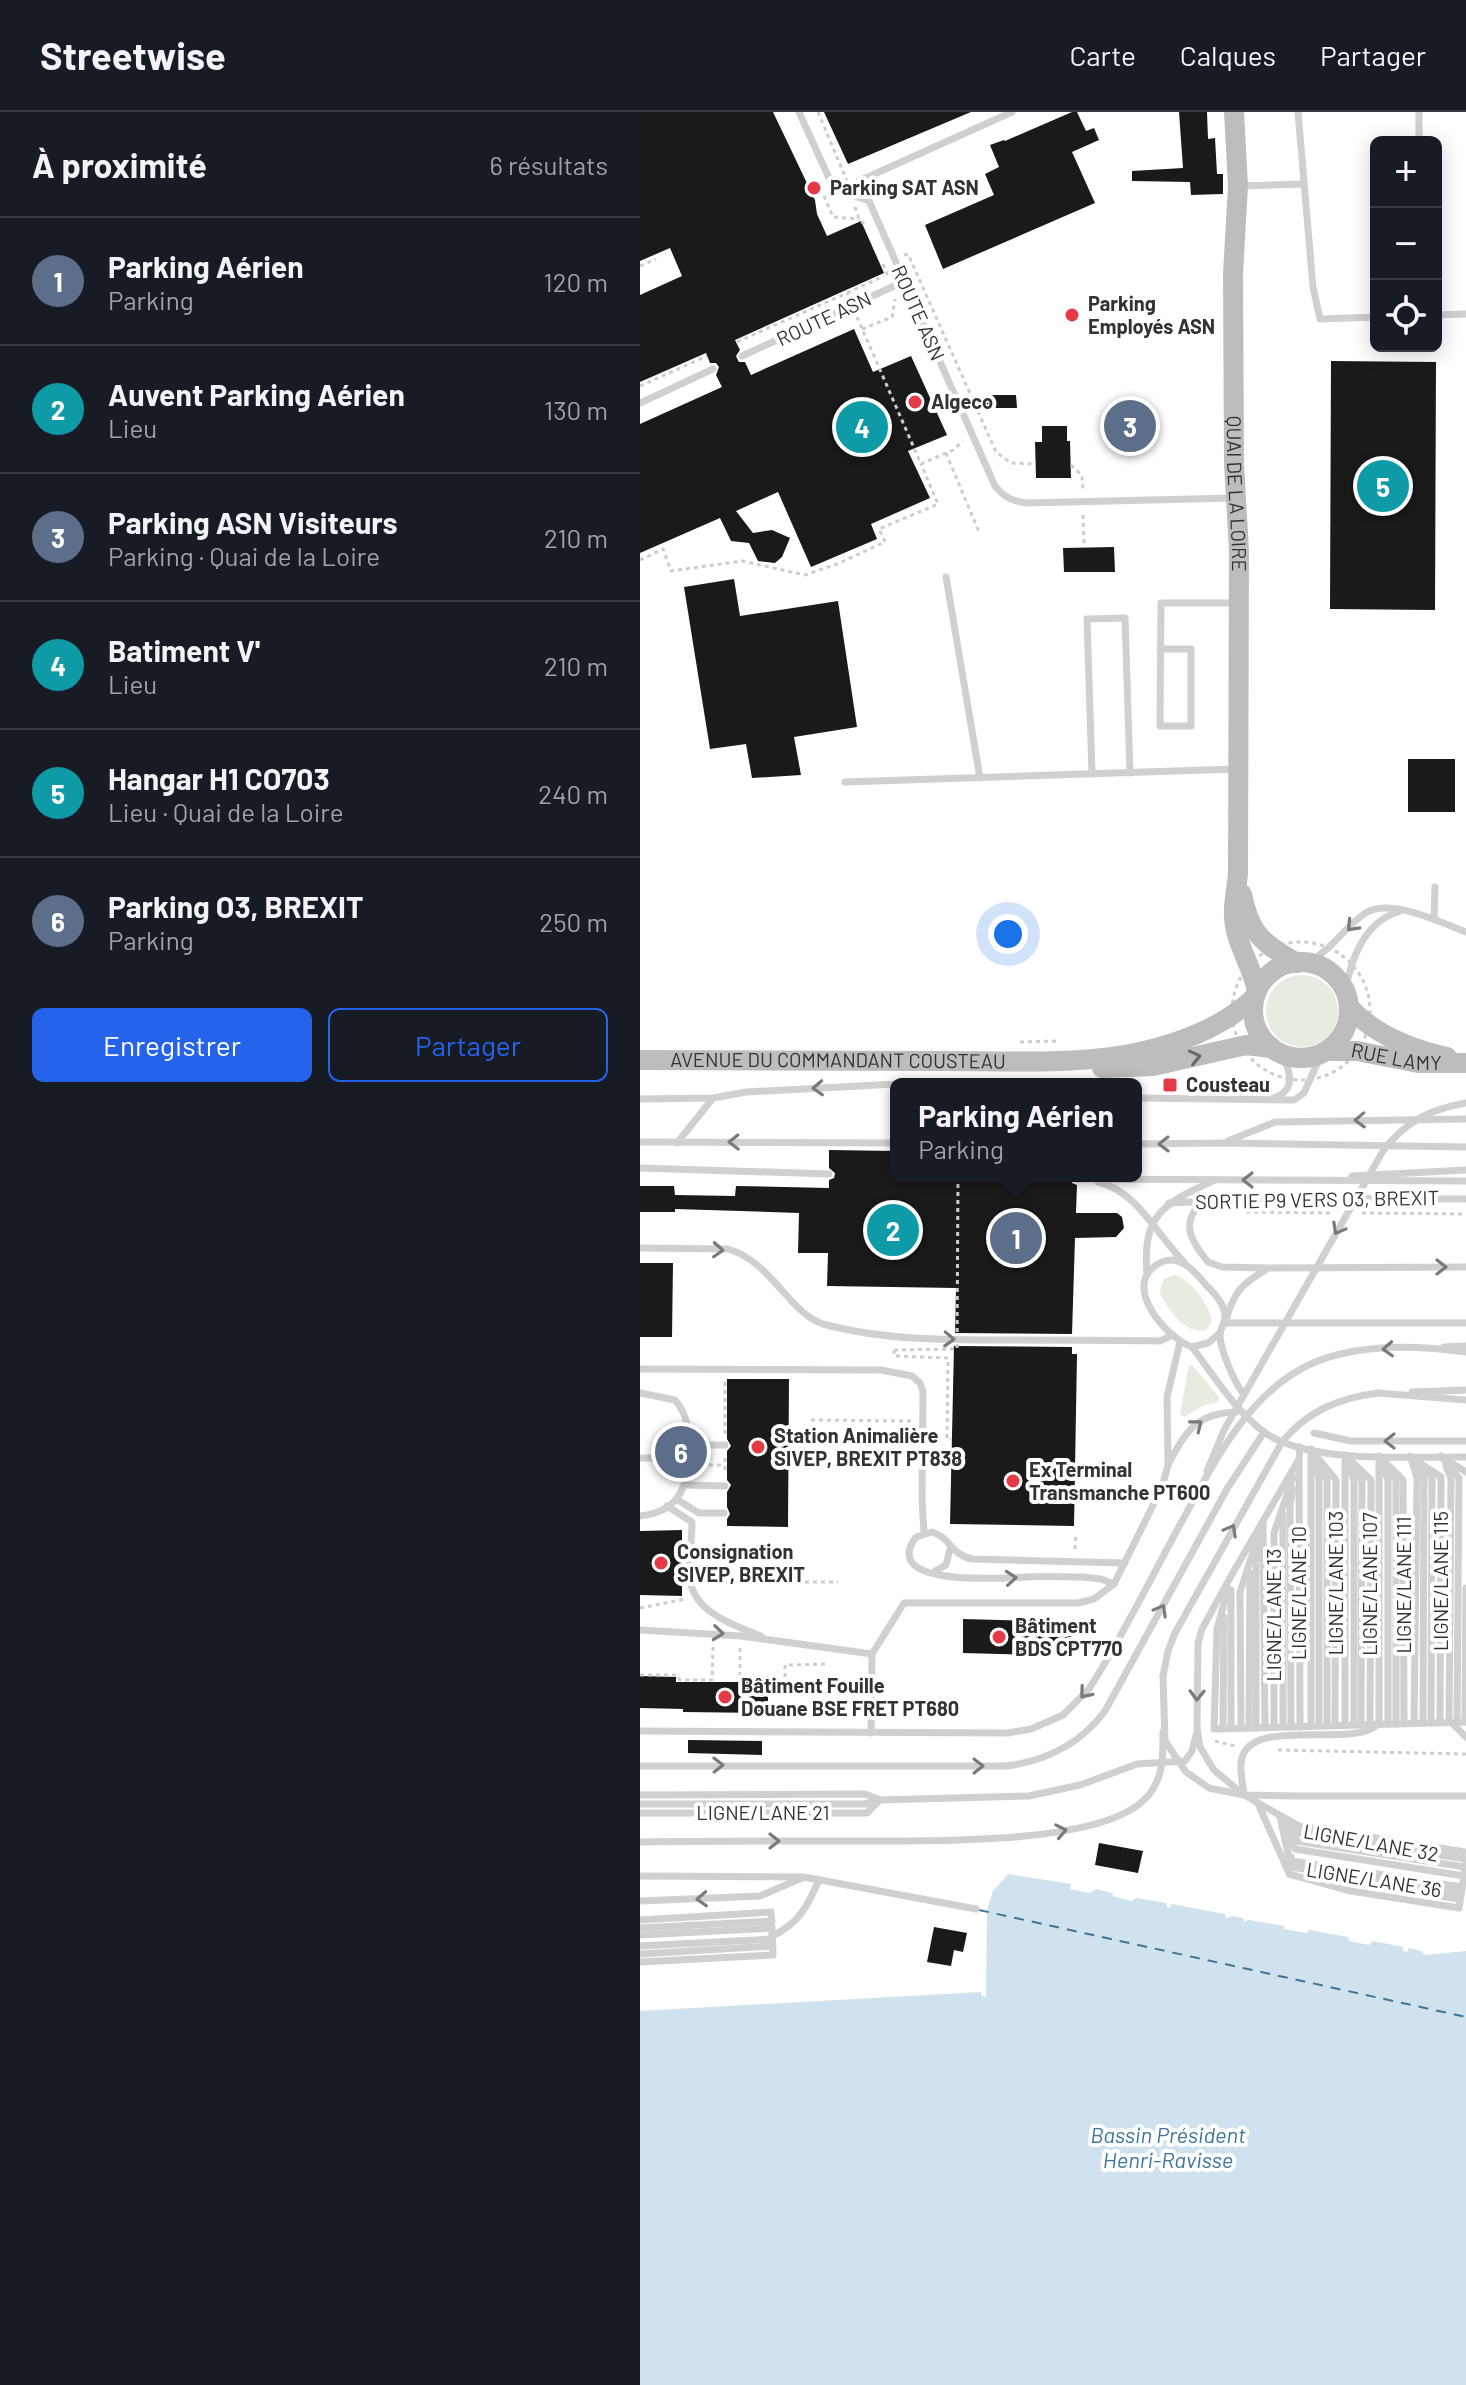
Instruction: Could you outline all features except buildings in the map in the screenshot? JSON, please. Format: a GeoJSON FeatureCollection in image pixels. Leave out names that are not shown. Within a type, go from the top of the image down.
{"type":"FeatureCollection","features":[{"type":"Feature","properties":{"kind":"street","name":"QUAI DE LA LOIRE"},"geometry":{"type":"LineString","coordinates":[[1234,112],[1238,186],[1233,262],[1238,603],[1238,874],[1234,924],[1256,994]]}},
{"type":"Feature","properties":{"kind":"street","name":"QUAI DE LA LOIRE"},"geometry":{"type":"LineString","coordinates":[[1238,874],[1249,923],[1256,935],[1272,948],[1302,963]]}},
{"type":"Feature","properties":{"kind":"street"},"geometry":{"type":"LineString","coordinates":[[1302,963],[1329,971],[1339,980],[1347,1000],[1346,1029],[1339,1040],[1325,1052],[1301,1058],[1277,1051],[1261,1037],[1253,1010],[1256,994],[1273,971],[1302,963]]}},
{"type":"Feature","properties":{"kind":"street","name":"AVENUE DU COMMANDANT COUSTEAU"},"geometry":{"type":"LineString","coordinates":[[640,1060],[1035,1061],[1132,1054],[1205,1031],[1230,1007],[1256,994]]}},
{"type":"Feature","properties":{"kind":"street","name":"RUE LAMY"},"geometry":{"type":"LineString","coordinates":[[1347,1000],[1368,1025],[1408,1045],[1466,1062]]}},
{"type":"Feature","properties":{"kind":"street","name":"AVENUE DU COMMANDANT COUSTEAU"},"geometry":{"type":"LineString","coordinates":[[1035,1061],[1111,1069],[1277,1051]]}},
{"type":"Feature","properties":{"kind":"street","name":"RUE LAMY"},"geometry":{"type":"LineString","coordinates":[[1325,1052],[1357,1051],[1418,1063],[1466,1062]]}},
{"type":"Feature","properties":{"kind":"lane"},"geometry":{"type":"LineString","coordinates":[[799,112],[834,189],[869,201]]}},
{"type":"Feature","properties":{"kind":"lane"},"geometry":{"type":"LineString","coordinates":[[869,201],[859,181],[1012,112]]}},
{"type":"Feature","properties":{"kind":"lane"},"geometry":{"type":"LineString","coordinates":[[1298,112],[1313,287],[1320,319],[1370,317]]}},
{"type":"Feature","properties":{"kind":"lane"},"geometry":{"type":"LineString","coordinates":[[1419,112],[1419,136]]}},
{"type":"Feature","properties":{"kind":"lane"},"geometry":{"type":"LineString","coordinates":[[1238,186],[1303,184]]}},
{"type":"Feature","properties":{"kind":"lane","name":"ROUTE ASN"},"geometry":{"type":"LineString","coordinates":[[869,201],[995,486],[1006,498],[1015,501],[1236,498]]}},
{"type":"Feature","properties":{"kind":"lane","name":"ROUTE ASN"},"geometry":{"type":"LineString","coordinates":[[742,356],[905,281]]}},
{"type":"Feature","properties":{"kind":"lane"},"geometry":{"type":"LineString","coordinates":[[1442,315],[1466,314]]}},
{"type":"Feature","properties":{"kind":"lane"},"geometry":{"type":"LineString","coordinates":[[640,403],[713,369]]}},
{"type":"Feature","properties":{"kind":"lane"},"geometry":{"type":"LineString","coordinates":[[946,577],[980,778]]}},
{"type":"Feature","properties":{"kind":"lane"},"geometry":{"type":"LineString","coordinates":[[1160,649],[1191,649],[1191,726],[1160,726],[1160,649],[1161,603],[1238,603]]}},
{"type":"Feature","properties":{"kind":"lane"},"geometry":{"type":"LineString","coordinates":[[1092,774],[1087,619],[1125,618],[1130,773]]}},
{"type":"Feature","properties":{"kind":"lane"},"geometry":{"type":"LineString","coordinates":[[845,782],[1237,769]]}},
{"type":"Feature","properties":{"kind":"lane"},"geometry":{"type":"LineString","coordinates":[[1434,919],[1435,887]]}},
{"type":"Feature","properties":{"kind":"lane"},"geometry":{"type":"LineString","coordinates":[[1347,1000],[1351,964],[1360,945],[1375,925],[1388,915],[1404,910]]}},
{"type":"Feature","properties":{"kind":"lane"},"geometry":{"type":"LineString","coordinates":[[1302,963],[1330,949],[1367,912],[1404,910],[1466,932]]}},
{"type":"Feature","properties":{"kind":"lane"},"geometry":{"type":"LineString","coordinates":[[1272,1099],[1284,1093],[1290,1083],[1290,1070],[1277,1051]]}},
{"type":"Feature","properties":{"kind":"lane"},"geometry":{"type":"LineString","coordinates":[[1142,1098],[1287,1100],[1300,1097],[1325,1052]]}},
{"type":"Feature","properties":{"kind":"lane"},"geometry":{"type":"LineString","coordinates":[[640,1099],[713,1098],[746,1092],[890,1084]]}},
{"type":"Feature","properties":{"kind":"lane"},"geometry":{"type":"LineString","coordinates":[[677,1143],[713,1098]]}},
{"type":"Feature","properties":{"kind":"lane"},"geometry":{"type":"LineString","coordinates":[[1203,1484],[1224,1430],[1383,1151],[1410,1122],[1439,1109],[1466,1103]]}},
{"type":"Feature","properties":{"kind":"lane"},"geometry":{"type":"LineString","coordinates":[[1224,1143],[1275,1122],[1466,1119]]}},
{"type":"Feature","properties":{"kind":"lane"},"geometry":{"type":"LineString","coordinates":[[640,1142],[890,1143]]}},
{"type":"Feature","properties":{"kind":"lane"},"geometry":{"type":"LineString","coordinates":[[1142,1144],[1466,1147]]}},
{"type":"Feature","properties":{"kind":"lane"},"geometry":{"type":"LineString","coordinates":[[640,1168],[829,1174]]}},
{"type":"Feature","properties":{"kind":"lane"},"geometry":{"type":"LineString","coordinates":[[1288,1180],[1466,1170]]}},
{"type":"Feature","properties":{"kind":"lane"},"geometry":{"type":"LineString","coordinates":[[1142,1179],[1466,1181]]}},
{"type":"Feature","properties":{"kind":"lane"},"geometry":{"type":"LineString","coordinates":[[1215,1180],[1169,1203],[1151,1224],[1143,1296],[1173,1335],[1192,1347],[1242,1411],[1264,1432],[1300,1447],[1345,1455],[1466,1457]]}},
{"type":"Feature","properties":{"kind":"lane"},"geometry":{"type":"LineString","coordinates":[[1096,1182],[1112,1185],[1127,1194],[1221,1302],[1225,1323]]}},
{"type":"Feature","properties":{"kind":"lane","name":"SORTIE P9 VERS O3, BREXIT"},"geometry":{"type":"LineString","coordinates":[[1169,1203],[1205,1200],[1466,1199]]}},
{"type":"Feature","properties":{"kind":"lane"},"geometry":{"type":"LineString","coordinates":[[1205,1200],[1190,1215],[1188,1225],[1208,1262],[1222,1267],[1466,1267]]}},
{"type":"Feature","properties":{"kind":"lane"},"geometry":{"type":"LineString","coordinates":[[640,1248],[728,1249],[742,1253],[760,1266],[812,1319],[854,1330],[947,1340],[1160,1341],[1173,1335]]}},
{"type":"Feature","properties":{"kind":"lane"},"geometry":{"type":"LineString","coordinates":[[1147,1273],[1164,1261],[1185,1263]]}},
{"type":"Feature","properties":{"kind":"lane"},"geometry":{"type":"LineString","coordinates":[[1192,1347],[1208,1343],[1220,1333],[1232,1299],[1243,1283],[1269,1268]]}},
{"type":"Feature","properties":{"kind":"lane"},"geometry":{"type":"LineString","coordinates":[[1225,1323],[1466,1323]]}},
{"type":"Feature","properties":{"kind":"lane"},"geometry":{"type":"LineString","coordinates":[[1220,1333],[1233,1377],[1242,1392]]}},
{"type":"Feature","properties":{"kind":"lane"},"geometry":{"type":"LineString","coordinates":[[1168,1465],[1167,1397],[1180,1342]]}},
{"type":"Feature","properties":{"kind":"lane"},"geometry":{"type":"LineString","coordinates":[[640,1731],[1008,1733],[1031,1729],[1063,1715],[1082,1699],[1103,1668],[1203,1484],[1241,1423],[1258,1402],[1291,1375],[1314,1363],[1345,1353],[1466,1346]]}},
{"type":"Feature","properties":{"kind":"lane"},"geometry":{"type":"LineString","coordinates":[[1431,1347],[1466,1352]]}},
{"type":"Feature","properties":{"kind":"lane"},"geometry":{"type":"LineString","coordinates":[[640,1369],[869,1370],[912,1376],[920,1383],[923,1422],[924,1533]]}},
{"type":"Feature","properties":{"kind":"lane"},"geometry":{"type":"LineString","coordinates":[[640,1842],[926,1840],[1042,1835],[1105,1820],[1138,1805],[1156,1784],[1163,1762],[1163,1676],[1175,1633],[1282,1442],[1297,1425],[1327,1405],[1352,1397],[1466,1390]]}},
{"type":"Feature","properties":{"kind":"lane"},"geometry":{"type":"LineString","coordinates":[[640,1393],[675,1400],[685,1411],[688,1445],[688,1478],[676,1499],[654,1514],[640,1516]]}},
{"type":"Feature","properties":{"kind":"lane"},"geometry":{"type":"LineString","coordinates":[[1378,1393],[1466,1400]]}},
{"type":"Feature","properties":{"kind":"lane"},"geometry":{"type":"LineString","coordinates":[[871,1733],[872,1654],[904,1603],[1078,1603],[1094,1599],[1114,1584],[1156,1502],[1168,1465],[1193,1425],[1224,1412],[1242,1411]]}},
{"type":"Feature","properties":{"kind":"lane"},"geometry":{"type":"LineString","coordinates":[[640,1766],[1006,1766],[1039,1760],[1058,1752],[1086,1733],[1105,1711],[1227,1489],[1264,1432]]}},
{"type":"Feature","properties":{"kind":"lane"},"geometry":{"type":"LineString","coordinates":[[1314,1433],[1351,1441],[1466,1441]]}},
{"type":"Feature","properties":{"kind":"lane"},"geometry":{"type":"LineString","coordinates":[[688,1445],[725,1445]]}},
{"type":"Feature","properties":{"kind":"lane"},"geometry":{"type":"LineString","coordinates":[[1282,1727],[1290,1504],[1300,1447]]}},
{"type":"Feature","properties":{"kind":"lane"},"geometry":{"type":"LineString","coordinates":[[1311,1449],[1323,1726]]}},
{"type":"Feature","properties":{"kind":"lane"},"geometry":{"type":"LineString","coordinates":[[1311,1449],[1327,1480],[1323,1726]]}},
{"type":"Feature","properties":{"kind":"lane"},"geometry":{"type":"LineString","coordinates":[[1345,1455],[1375,1724]]}},
{"type":"Feature","properties":{"kind":"lane"},"geometry":{"type":"LineString","coordinates":[[1345,1455],[1362,1480],[1375,1724]]}},
{"type":"Feature","properties":{"kind":"lane"},"geometry":{"type":"LineString","coordinates":[[1375,1724],[1379,1456]]}},
{"type":"Feature","properties":{"kind":"lane"},"geometry":{"type":"LineString","coordinates":[[1244,1795],[1241,1762],[1247,1749],[1258,1741],[1274,1737],[1356,1734],[1369,1731],[1375,1724],[1396,1480],[1379,1456]]}},
{"type":"Feature","properties":{"kind":"lane"},"geometry":{"type":"LineString","coordinates":[[1410,1456],[1417,1478],[1427,1723]]}},
{"type":"Feature","properties":{"kind":"lane"},"geometry":{"type":"LineString","coordinates":[[1410,1456],[1432,1478],[1427,1723]]}},
{"type":"Feature","properties":{"kind":"lane"},"geometry":{"type":"LineString","coordinates":[[1441,1456],[1466,1475]]}},
{"type":"Feature","properties":{"kind":"lane"},"geometry":{"type":"LineString","coordinates":[[1441,1456],[1451,1478],[1458,1722],[1466,1737]]}},
{"type":"Feature","properties":{"kind":"lane"},"geometry":{"type":"LineString","coordinates":[[640,1458],[688,1458]]}},
{"type":"Feature","properties":{"kind":"lane"},"geometry":{"type":"LineString","coordinates":[[1299,1459],[1202,1629],[1198,1643],[1197,1728],[1200,1747],[1208,1764],[1244,1795],[1299,1826],[1466,1852]]}},
{"type":"Feature","properties":{"kind":"lane","name":"LIGNE/LANE 10"},"geometry":{"type":"LineString","coordinates":[[1299,1459],[1300,1727]]}},
{"type":"Feature","properties":{"kind":"lane","name":"LIGNE/LANE 13"},"geometry":{"type":"LineString","coordinates":[[1282,1727],[1274,1533],[1299,1459]]}},
{"type":"Feature","properties":{"kind":"lane"},"geometry":{"type":"LineString","coordinates":[[685,1485],[725,1486]]}},
{"type":"Feature","properties":{"kind":"lane"},"geometry":{"type":"LineString","coordinates":[[676,1499],[699,1513],[724,1513]]}},
{"type":"Feature","properties":{"kind":"lane"},"geometry":{"type":"LineString","coordinates":[[667,1506],[692,1522],[692,1590],[707,1609],[729,1622],[784,1643]]}},
{"type":"Feature","properties":{"kind":"lane"},"geometry":{"type":"LineString","coordinates":[[1253,1728],[1263,1520]]}},
{"type":"Feature","properties":{"kind":"lane"},"geometry":{"type":"LineString","coordinates":[[1253,1728],[1249,1580],[1263,1520]]}},
{"type":"Feature","properties":{"kind":"lane"},"geometry":{"type":"LineString","coordinates":[[1114,1584],[1083,1577],[960,1579],[922,1570],[911,1557],[914,1540],[924,1533],[941,1534],[950,1549],[965,1558],[978,1560],[1125,1563]]}},
{"type":"Feature","properties":{"kind":"lane"},"geometry":{"type":"LineString","coordinates":[[935,1571],[946,1565],[950,1549]]}},
{"type":"Feature","properties":{"kind":"lane"},"geometry":{"type":"LineString","coordinates":[[1223,1729],[1231,1576]]}},
{"type":"Feature","properties":{"kind":"lane"},"geometry":{"type":"LineString","coordinates":[[1223,1729],[1217,1629],[1231,1576]]}},
{"type":"Feature","properties":{"kind":"lane"},"geometry":{"type":"LineString","coordinates":[[1458,1722],[1466,1588]]}},
{"type":"Feature","properties":{"kind":"lane"},"geometry":{"type":"LineString","coordinates":[[640,1630],[704,1632],[872,1654]]}},
{"type":"Feature","properties":{"kind":"lane"},"geometry":{"type":"LineString","coordinates":[[1223,1729],[1458,1722]]}},
{"type":"Feature","properties":{"kind":"lane"},"geometry":{"type":"LineString","coordinates":[[640,1804],[865,1804],[880,1800],[1029,1796],[1080,1785],[1137,1764],[1185,1761],[1190,1755],[1197,1728]]}},
{"type":"Feature","properties":{"kind":"lane"},"geometry":{"type":"LineString","coordinates":[[1163,1732],[1177,1762],[1189,1775],[1209,1788],[1244,1795],[1466,1796]]}},
{"type":"Feature","properties":{"kind":"lane"},"geometry":{"type":"LineString","coordinates":[[640,1795],[865,1794],[880,1800]]}},
{"type":"Feature","properties":{"kind":"lane","name":"LIGNE/LANE 21"},"geometry":{"type":"LineString","coordinates":[[640,1813],[867,1813],[880,1800]]}},
{"type":"Feature","properties":{"kind":"lane"},"geometry":{"type":"LineString","coordinates":[[1258,1804],[1289,1874],[1351,1891],[1460,1897],[1465,1866],[1295,1849],[1280,1817]]}},
{"type":"Feature","properties":{"kind":"lane","name":"LIGNE/LANE 32"},"geometry":{"type":"LineString","coordinates":[[1280,1817],[1297,1833],[1465,1866]]}},
{"type":"Feature","properties":{"kind":"lane","name":"LIGNE/LANE 36"},"geometry":{"type":"LineString","coordinates":[[1280,1817],[1291,1867],[1460,1897]]}},
{"type":"Feature","properties":{"kind":"lane"},"geometry":{"type":"LineString","coordinates":[[640,1876],[804,1877],[976,1909]]}},
{"type":"Feature","properties":{"kind":"lane"},"geometry":{"type":"LineString","coordinates":[[640,1901],[760,1896],[804,1877]]}},
{"type":"Feature","properties":{"kind":"lane"},"geometry":{"type":"LineString","coordinates":[[640,1962],[781,1932],[804,1913],[819,1880]]}},
{"type":"Feature","properties":{"kind":"lane"},"geometry":{"type":"LineString","coordinates":[[640,1920],[772,1934]]}},
{"type":"Feature","properties":{"kind":"lane"},"geometry":{"type":"LineString","coordinates":[[640,1928],[772,1934]]}},
{"type":"Feature","properties":{"kind":"lane"},"geometry":{"type":"LineString","coordinates":[[640,1935],[772,1934]]}},
{"type":"Feature","properties":{"kind":"lane"},"geometry":{"type":"LineString","coordinates":[[640,1946],[772,1934]]}},
{"type":"Feature","properties":{"kind":"lane"},"geometry":{"type":"LineString","coordinates":[[640,1954],[772,1934]]}},
{"type":"Feature","properties":{"kind":"path"},"geometry":{"type":"LineString","coordinates":[[833,217],[859,219]]}},
{"type":"Feature","properties":{"kind":"path"},"geometry":{"type":"LineString","coordinates":[[640,266],[656,259]]}},
{"type":"Feature","properties":{"kind":"path"},"geometry":{"type":"LineString","coordinates":[[737,342],[884,276]]}},
{"type":"Feature","properties":{"kind":"path"},"geometry":{"type":"LineString","coordinates":[[640,560],[663,549],[671,571],[742,561],[805,575],[885,542],[879,529],[938,504],[847,293]]}},
{"type":"Feature","properties":{"kind":"path"},"geometry":{"type":"LineString","coordinates":[[640,386],[707,356]]}},
{"type":"Feature","properties":{"kind":"path"},"geometry":{"type":"LineString","coordinates":[[921,464],[960,445],[982,419]]}},
{"type":"Feature","properties":{"kind":"path"},"geometry":{"type":"LineString","coordinates":[[946,453],[979,532]]}},
{"type":"Feature","properties":{"kind":"path"},"geometry":{"type":"LineString","coordinates":[[1247,1053],[1230,1007],[1238,980],[1249,964],[1272,948],[1288,943],[1304,942],[1330,949],[1351,964],[1367,992],[1368,1025]]}},
{"type":"Feature","properties":{"kind":"path"},"geometry":{"type":"LineString","coordinates":[[1009,1042],[1066,1041]]}},
{"type":"Feature","properties":{"kind":"path"},"geometry":{"type":"LineString","coordinates":[[951,1439],[947,1439],[948,1358],[894,1356],[894,1350],[957,1349],[958,1182]]}},
{"type":"Feature","properties":{"kind":"path"},"geometry":{"type":"LineString","coordinates":[[725,1382],[725,1486]]}},
{"type":"Feature","properties":{"kind":"path"},"geometry":{"type":"LineString","coordinates":[[811,1420],[923,1422]]}},
{"type":"Feature","properties":{"kind":"path"},"geometry":{"type":"LineString","coordinates":[[700,1582],[838,1582]]}},
{"type":"Feature","properties":{"kind":"path"},"geometry":{"type":"LineString","coordinates":[[640,1608],[685,1599]]}},
{"type":"Feature","properties":{"kind":"path"},"geometry":{"type":"LineString","coordinates":[[640,1675],[677,1675],[680,1680],[712,1680],[713,1639]]}},
{"type":"Feature","properties":{"kind":"path"},"geometry":{"type":"LineString","coordinates":[[740,1639],[740,1678],[770,1678],[770,1688],[785,1688],[785,1665],[829,1664]]}},
{"type":"Feature","properties":{"kind":"shaded area"},"geometry":{"type":"Polygon","coordinates":[[[1302,975],[1328,985],[1338,1011],[1328,1037],[1302,1047],[1276,1037],[1266,1011],[1276,985],[1302,975]]]}},
{"type":"Feature","properties":{"kind":"shaded area"},"geometry":{"type":"Polygon","coordinates":[[[1175,1275],[1188,1282],[1204,1301],[1212,1322],[1206,1330],[1198,1331],[1185,1326],[1161,1296],[1164,1279],[1175,1275]]]}},
{"type":"Feature","properties":{"kind":"shaded area"},"geometry":{"type":"Polygon","coordinates":[[[1189,1365],[1219,1397],[1218,1402],[1204,1405],[1184,1417],[1180,1414],[1189,1365]]]}},
{"type":"Feature","properties":{"kind":"water","name":"Bassin Président Henri-Ravisse"},"geometry":{"type":"Polygon","coordinates":[[[1008,1874],[1071,1884],[1070,1889],[1090,1893],[1096,1889],[1132,1901],[1136,1898],[1166,1903],[1170,1908],[1172,1904],[1225,1914],[1226,1919],[1232,1916],[1243,1918],[1244,1922],[1249,1920],[1307,1933],[1309,1930],[1348,1937],[1349,1941],[1369,1945],[1373,1941],[1403,1947],[1403,1951],[1407,1952],[1409,1948],[1425,1955],[1466,1951],[1466,2385],[640,2385],[640,2011],[981,1992],[986,1997],[987,1910],[993,1891],[1008,1874]]]}},
{"type":"Feature","properties":{"kind":"ferry route"},"geometry":{"type":"LineString","coordinates":[[979,1910],[1466,2017]]}},
{"type":"Feature","properties":{"kind":"place","name":"Parking SAT ASN"},"geometry":{"type":"Point","coordinates":[814,188]}},
{"type":"Feature","properties":{"kind":"place","name":"Parking Employés ASN"},"geometry":{"type":"Point","coordinates":[1072,315]}},
{"type":"Feature","properties":{"kind":"place","name":"Algeco"},"geometry":{"type":"Point","coordinates":[915,402]}},
{"type":"Feature","properties":{"kind":"place","name":"Parking ASN Visiteurs"},"geometry":{"type":"Point","coordinates":[1130,426]}},
{"type":"Feature","properties":{"kind":"place","name":"Batiment V'"},"geometry":{"type":"Point","coordinates":[862,427]}},
{"type":"Feature","properties":{"kind":"place","name":"Hangar H1 CO703"},"geometry":{"type":"Point","coordinates":[1383,486]}},
{"type":"Feature","properties":{"kind":"place","name":"Cousteau"},"geometry":{"type":"Point","coordinates":[1170,1085]}},
{"type":"Feature","properties":{"kind":"place","name":"Auvent Parking Aérien"},"geometry":{"type":"Point","coordinates":[893,1230]}},
{"type":"Feature","properties":{"kind":"place","name":"Parking Aérien"},"geometry":{"type":"Point","coordinates":[1016,1238]}},
{"type":"Feature","properties":{"kind":"place","name":"Station Animalière SIVEP, BREXIT PT838"},"geometry":{"type":"Point","coordinates":[758,1447]}},
{"type":"Feature","properties":{"kind":"place","name":"Parking O3, BREXIT"},"geometry":{"type":"Point","coordinates":[681,1452]}},
{"type":"Feature","properties":{"kind":"place","name":"Ex Terminal Transmanche PT600"},"geometry":{"type":"Point","coordinates":[1013,1481]}},
{"type":"Feature","properties":{"kind":"place","name":"Consignation SIVEP, BREXIT"},"geometry":{"type":"Point","coordinates":[661,1563]}},
{"type":"Feature","properties":{"kind":"place","name":"Bâtiment BDS CPT770"},"geometry":{"type":"Point","coordinates":[999,1637]}},
{"type":"Feature","properties":{"kind":"place","name":"Bâtiment Fouille Douane BSE FRET PT680"},"geometry":{"type":"Point","coordinates":[725,1697]}}]}
